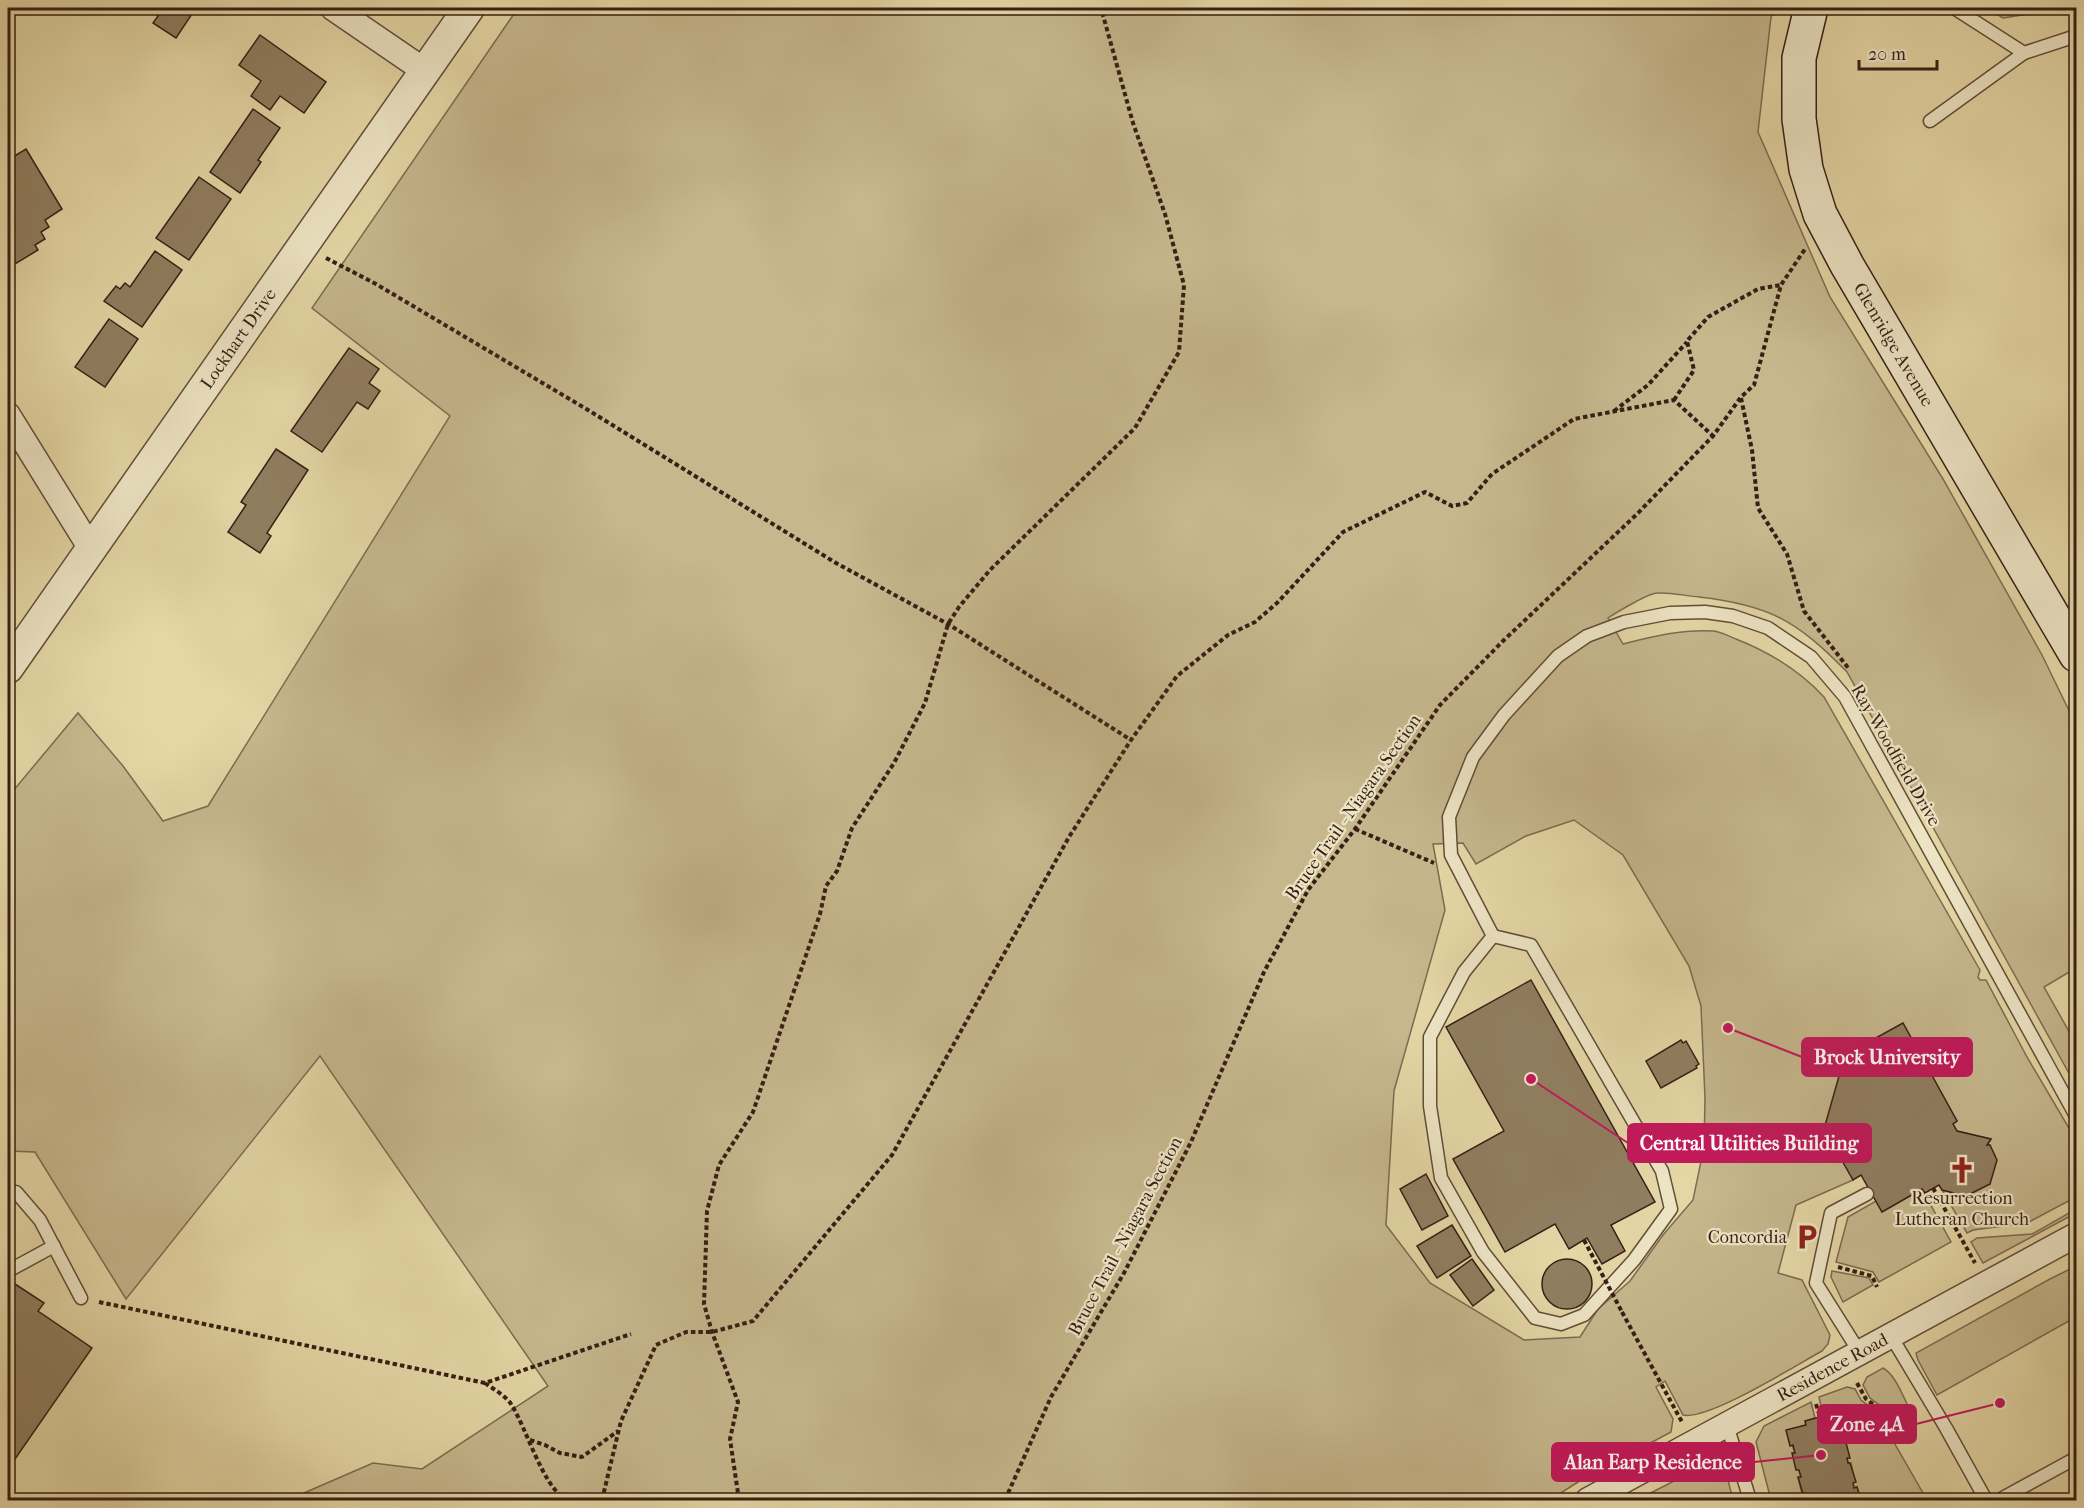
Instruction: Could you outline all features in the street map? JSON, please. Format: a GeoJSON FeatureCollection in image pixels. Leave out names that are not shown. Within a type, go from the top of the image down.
{"type":"FeatureCollection","features":[{"type":"Feature","properties":{"kind":"main road","name":"Glenridge Avenue"},"geometry":{"type":"LineString","coordinates":[[1811,8],[1799,58],[1799,119],[1806,169],[1820,214],[1847,266],[2076,655]]}},
{"type":"Feature","properties":{"kind":"street"},"geometry":{"type":"LineString","coordinates":[[333,8],[426,70]]}},
{"type":"Feature","properties":{"kind":"street","name":"Lockhart Drive"},"geometry":{"type":"LineString","coordinates":[[8,669],[470,8]]}},
{"type":"Feature","properties":{"kind":"street"},"geometry":{"type":"LineString","coordinates":[[8,415],[91,549]]}},
{"type":"Feature","properties":{"kind":"street","name":"Residence Road"},"geometry":{"type":"LineString","coordinates":[[1588,1500],[1727,1425],[1856,1364],[1891,1336],[2076,1235]]}},
{"type":"Feature","properties":{"kind":"lane"},"geometry":{"type":"LineString","coordinates":[[1954,8],[2024,53]]}},
{"type":"Feature","properties":{"kind":"lane"},"geometry":{"type":"LineString","coordinates":[[1930,121],[2024,53],[2076,36]]}},
{"type":"Feature","properties":{"kind":"lane","name":"Ray Woodfield Drive"},"geometry":{"type":"LineString","coordinates":[[1493,936],[1451,855],[1449,817],[1473,757],[1504,716],[1558,656],[1587,636],[1624,622],[1670,613],[1705,612],[1733,616],[1768,628],[1811,657],[1845,697],[2076,1116]]}},
{"type":"Feature","properties":{"kind":"lane"},"geometry":{"type":"LineString","coordinates":[[1493,936],[1531,945],[1662,1171],[1671,1209],[1634,1260],[1584,1315],[1561,1324],[1535,1318],[1483,1252],[1441,1178],[1430,1106],[1430,1037],[1464,972],[1493,936]]}},
{"type":"Feature","properties":{"kind":"lane"},"geometry":{"type":"LineString","coordinates":[[8,1192],[16,1192],[40,1220],[81,1298]]}},
{"type":"Feature","properties":{"kind":"lane"},"geometry":{"type":"LineString","coordinates":[[1856,1364],[1816,1283],[1831,1213],[1867,1194]]}},
{"type":"Feature","properties":{"kind":"lane"},"geometry":{"type":"LineString","coordinates":[[8,1271],[54,1246]]}},
{"type":"Feature","properties":{"kind":"lane"},"geometry":{"type":"LineString","coordinates":[[1891,1336],[1986,1500]]}},
{"type":"Feature","properties":{"kind":"lane"},"geometry":{"type":"LineString","coordinates":[[1727,1425],[1750,1500]]}},
{"type":"Feature","properties":{"kind":"lane"},"geometry":{"type":"LineString","coordinates":[[1999,1500],[2076,1458]]}},
{"type":"Feature","properties":{"kind":"path"},"geometry":{"type":"LineString","coordinates":[[739,1500],[730,1439],[738,1402],[704,1304],[707,1211],[719,1165],[753,1112],[820,914],[826,886],[837,871],[852,828],[894,763],[926,703],[948,624],[990,570],[1135,428],[1179,352],[1184,285],[1165,214],[1133,123],[1101,8]]}},
{"type":"Feature","properties":{"kind":"path","name":"Bruce Trail - Niagara Section"},"geometry":{"type":"LineString","coordinates":[[1005,1500],[1051,1397],[1124,1273],[1191,1142],[1264,972],[1308,890],[1355,829],[1440,705],[1503,641],[1636,515],[1713,436],[1741,397],[1754,385],[1781,285],[1811,240]]}},
{"type":"Feature","properties":{"kind":"path"},"geometry":{"type":"LineString","coordinates":[[303,246],[376,284],[588,410],[836,563],[948,624],[1131,740]]}},
{"type":"Feature","properties":{"kind":"path"},"geometry":{"type":"LineString","coordinates":[[1613,412],[1648,386],[1708,316],[1758,289],[1781,285]]}},
{"type":"Feature","properties":{"kind":"path"},"geometry":{"type":"LineString","coordinates":[[602,1500],[621,1421],[656,1345],[686,1332],[712,1332],[753,1321],[892,1155],[1069,837],[1131,740],[1177,676],[1228,635],[1256,622],[1277,603],[1342,532],[1425,492],[1452,506],[1467,503],[1492,474],[1574,420],[1674,400],[1694,370],[1687,341]]}},
{"type":"Feature","properties":{"kind":"path"},"geometry":{"type":"LineString","coordinates":[[1741,397],[1752,450],[1758,508],[1787,554],[1804,611],[1838,652],[1861,688],[1845,697]]}},
{"type":"Feature","properties":{"kind":"path"},"geometry":{"type":"LineString","coordinates":[[1674,400],[1713,436]]}},
{"type":"Feature","properties":{"kind":"path"},"geometry":{"type":"LineString","coordinates":[[1355,829],[1461,875]]}},
{"type":"Feature","properties":{"kind":"path"},"geometry":{"type":"LineString","coordinates":[[1933,1188],[1987,1284]]}},
{"type":"Feature","properties":{"kind":"path"},"geometry":{"type":"LineString","coordinates":[[1584,1240],[1694,1443]]}},
{"type":"Feature","properties":{"kind":"path"},"geometry":{"type":"LineString","coordinates":[[1834,1266],[1872,1276],[1877,1287]]}},
{"type":"Feature","properties":{"kind":"path"},"geometry":{"type":"LineString","coordinates":[[81,1298],[485,1383],[509,1401],[546,1475],[560,1496],[566,1500]]}},
{"type":"Feature","properties":{"kind":"path"},"geometry":{"type":"LineString","coordinates":[[485,1383],[631,1335]]}},
{"type":"Feature","properties":{"kind":"path"},"geometry":{"type":"LineString","coordinates":[[1856,1364],[1866,1399],[1894,1420]]}},
{"type":"Feature","properties":{"kind":"path"},"geometry":{"type":"LineString","coordinates":[[529,1440],[545,1445],[560,1454],[582,1457],[618,1431]]}},
{"type":"Feature","properties":{"kind":"shaded area"},"geometry":{"type":"Polygon","coordinates":[[[518,8],[1777,8],[1771,17],[1758,132],[1830,297],[1943,479],[2042,655],[2076,725],[2076,968],[2044,987],[2076,1044],[2076,1086],[1847,672],[1829,654],[1781,618],[1724,600],[1657,593],[1640,599],[1608,618],[1623,644],[1680,632],[1714,631],[1722,633],[1783,663],[1804,678],[1824,697],[1980,970],[1978,977],[1980,980],[1986,980],[2027,1057],[2076,1140],[2076,1197],[2027,1223],[1973,1230],[1967,1233],[1942,1190],[1966,1196],[1990,1184],[1989,1145],[1987,1145],[1991,1139],[1957,1131],[1953,1124],[1957,1121],[1903,1023],[1846,1055],[1853,1180],[1796,1205],[1778,1273],[1802,1280],[1830,1335],[1828,1344],[1822,1351],[1752,1390],[1712,1410],[1695,1415],[1683,1415],[1665,1381],[1656,1387],[1673,1419],[1671,1432],[1578,1482],[1550,1500],[291,1500],[373,1463],[422,1469],[548,1386],[320,1056],[126,1299],[35,1152],[8,1151],[8,797],[78,713],[123,766],[163,821],[208,806],[450,416],[312,308],[518,8]],[[1574,820],[1526,836],[1476,864],[1463,843],[1433,844],[1445,910],[1394,1091],[1386,1225],[1430,1283],[1524,1340],[1580,1337],[1598,1309],[1630,1281],[1663,1235],[1693,1200],[1704,1147],[1705,1098],[1701,1006],[1689,966],[1623,855],[1574,820]]]}},
{"type":"Feature","properties":{"kind":"shaded area"},"geometry":{"type":"Polygon","coordinates":[[[1986,8],[2068,8],[2003,18],[1986,8]]]}},
{"type":"Feature","properties":{"kind":"shaded area"},"geometry":{"type":"Polygon","coordinates":[[[1922,1189],[1951,1242],[1879,1282],[1873,1272],[1836,1262],[1848,1217],[1876,1201],[1882,1212],[1922,1189]]]}},
{"type":"Feature","properties":{"kind":"shaded area"},"geometry":{"type":"Polygon","coordinates":[[[2076,1209],[2076,1213],[1983,1263],[1971,1242],[1977,1238],[2032,1234],[2076,1209]]]}},
{"type":"Feature","properties":{"kind":"shaded area"},"geometry":{"type":"Polygon","coordinates":[[[2076,1266],[2076,1317],[1937,1395],[1916,1353],[2076,1266]]]}},
{"type":"Feature","properties":{"kind":"shaded area"},"geometry":{"type":"Polygon","coordinates":[[[1832,1271],[1869,1278],[1873,1285],[1843,1302],[1831,1277],[1832,1271]]]}},
{"type":"Feature","properties":{"kind":"shaded area"},"geometry":{"type":"Polygon","coordinates":[[[1883,1368],[1895,1381],[1910,1410],[1897,1418],[1870,1398],[1863,1385],[1867,1377],[1883,1368]]]}},
{"type":"Feature","properties":{"kind":"shaded area"},"geometry":{"type":"Polygon","coordinates":[[[1847,1387],[1855,1389],[1861,1400],[1890,1422],[1884,1425],[1927,1500],[1861,1500],[1857,1487],[1854,1488],[1855,1481],[1841,1435],[1843,1434],[1838,1413],[1823,1416],[1819,1397],[1847,1387]]]}},
{"type":"Feature","properties":{"kind":"shaded area"},"geometry":{"type":"Polygon","coordinates":[[[1811,1402],[1815,1418],[1805,1421],[1806,1425],[1787,1430],[1801,1477],[1798,1478],[1802,1494],[1805,1493],[1807,1500],[1771,1500],[1756,1442],[1764,1426],[1811,1402]]]}},
{"type":"Feature","properties":{"kind":"shaded area"},"geometry":{"type":"Polygon","coordinates":[[[1711,1462],[1728,1480],[1733,1500],[1637,1500],[1711,1462]]]}},
{"type":"Feature","properties":{"kind":"building"},"geometry":{"type":"Polygon","coordinates":[[[146,8],[196,8],[176,38],[153,23],[158,16],[146,8]]]}},
{"type":"Feature","properties":{"kind":"building"},"geometry":{"type":"Polygon","coordinates":[[[260,35],[326,82],[304,113],[280,96],[270,110],[251,96],[261,81],[239,65],[260,35]]]}},
{"type":"Feature","properties":{"kind":"building"},"geometry":{"type":"Polygon","coordinates":[[[253,109],[280,128],[258,160],[261,162],[240,193],[210,172],[253,109]]]}},
{"type":"Feature","properties":{"kind":"building"},"geometry":{"type":"Polygon","coordinates":[[[26,149],[62,209],[45,220],[49,227],[41,232],[45,239],[35,245],[38,250],[10,267],[8,263],[8,160],[26,149]]]}},
{"type":"Feature","properties":{"kind":"building"},"geometry":{"type":"Polygon","coordinates":[[[199,177],[231,199],[189,260],[156,238],[199,177]]]}},
{"type":"Feature","properties":{"kind":"building"},"geometry":{"type":"Polygon","coordinates":[[[155,251],[182,270],[142,327],[104,301],[116,286],[120,289],[125,283],[130,287],[155,251]]]}},
{"type":"Feature","properties":{"kind":"building"},"geometry":{"type":"Polygon","coordinates":[[[109,319],[138,339],[105,387],[75,367],[109,319]]]}},
{"type":"Feature","properties":{"kind":"building"},"geometry":{"type":"Polygon","coordinates":[[[349,348],[379,369],[369,383],[380,391],[368,409],[357,402],[322,452],[291,431],[349,348]]]}},
{"type":"Feature","properties":{"kind":"building"},"geometry":{"type":"Polygon","coordinates":[[[276,449],[308,470],[267,533],[271,536],[260,553],[228,532],[246,505],[241,502],[276,449]]]}},
{"type":"Feature","properties":{"kind":"building"},"geometry":{"type":"Polygon","coordinates":[[[1531,980],[1655,1202],[1611,1225],[1625,1251],[1602,1264],[1587,1238],[1569,1249],[1555,1224],[1505,1252],[1453,1159],[1504,1131],[1446,1027],[1531,980]]]}},
{"type":"Feature","properties":{"kind":"building"},"geometry":{"type":"Polygon","coordinates":[[[1903,1023],[1957,1121],[1953,1124],[1957,1131],[1991,1139],[1987,1145],[1990,1145],[1997,1160],[1990,1184],[1966,1196],[1942,1190],[1939,1185],[1925,1193],[1922,1189],[1882,1212],[1861,1175],[1853,1180],[1824,1129],[1845,1055],[1903,1023]]]}},
{"type":"Feature","properties":{"kind":"building"},"geometry":{"type":"Polygon","coordinates":[[[1681,1040],[1683,1043],[1686,1041],[1699,1064],[1697,1068],[1661,1088],[1646,1061],[1681,1040]]]}},
{"type":"Feature","properties":{"kind":"building"},"geometry":{"type":"Polygon","coordinates":[[[1426,1174],[1448,1216],[1422,1230],[1400,1189],[1426,1174]]]}},
{"type":"Feature","properties":{"kind":"building"},"geometry":{"type":"Polygon","coordinates":[[[1452,1225],[1471,1256],[1437,1278],[1417,1246],[1452,1225]]]}},
{"type":"Feature","properties":{"kind":"building"},"geometry":{"type":"Polygon","coordinates":[[[1472,1259],[1494,1290],[1473,1306],[1450,1275],[1472,1259]]]}},
{"type":"Feature","properties":{"kind":"building"},"geometry":{"type":"Polygon","coordinates":[[[1567,1259],[1585,1266],[1592,1284],[1585,1302],[1567,1309],[1549,1302],[1542,1284],[1549,1266],[1567,1259]]]}},
{"type":"Feature","properties":{"kind":"building"},"geometry":{"type":"Polygon","coordinates":[[[15,1284],[44,1303],[38,1311],[92,1348],[8,1469],[8,1295],[15,1284]]]}},
{"type":"Feature","properties":{"kind":"building"},"geometry":{"type":"Polygon","coordinates":[[[1838,1412],[1842,1439],[1845,1439],[1850,1458],[1847,1458],[1848,1463],[1850,1463],[1856,1482],[1853,1483],[1854,1488],[1857,1487],[1861,1500],[1807,1500],[1798,1477],[1801,1477],[1799,1470],[1796,1470],[1792,1453],[1795,1453],[1793,1445],[1790,1446],[1786,1430],[1806,1425],[1805,1421],[1838,1412]]]}},
{"type":"Feature","properties":{"kind":"place","name":"Brock University"},"geometry":{"type":"Point","coordinates":[1728,1028]}},
{"type":"Feature","properties":{"kind":"place","name":"Central Utilities Building"},"geometry":{"type":"Point","coordinates":[1531,1079]}},
{"type":"Feature","properties":{"kind":"place","name":"Resurrection Lutheran Church"},"geometry":{"type":"Point","coordinates":[1962,1170]}},
{"type":"Feature","properties":{"kind":"place","name":"Concordia"},"geometry":{"type":"Point","coordinates":[1807,1237]}},
{"type":"Feature","properties":{"kind":"place","name":"Zone 4A"},"geometry":{"type":"Point","coordinates":[2000,1403]}},
{"type":"Feature","properties":{"kind":"place","name":"Alan Earp Residence"},"geometry":{"type":"Point","coordinates":[1821,1455]}}]}
